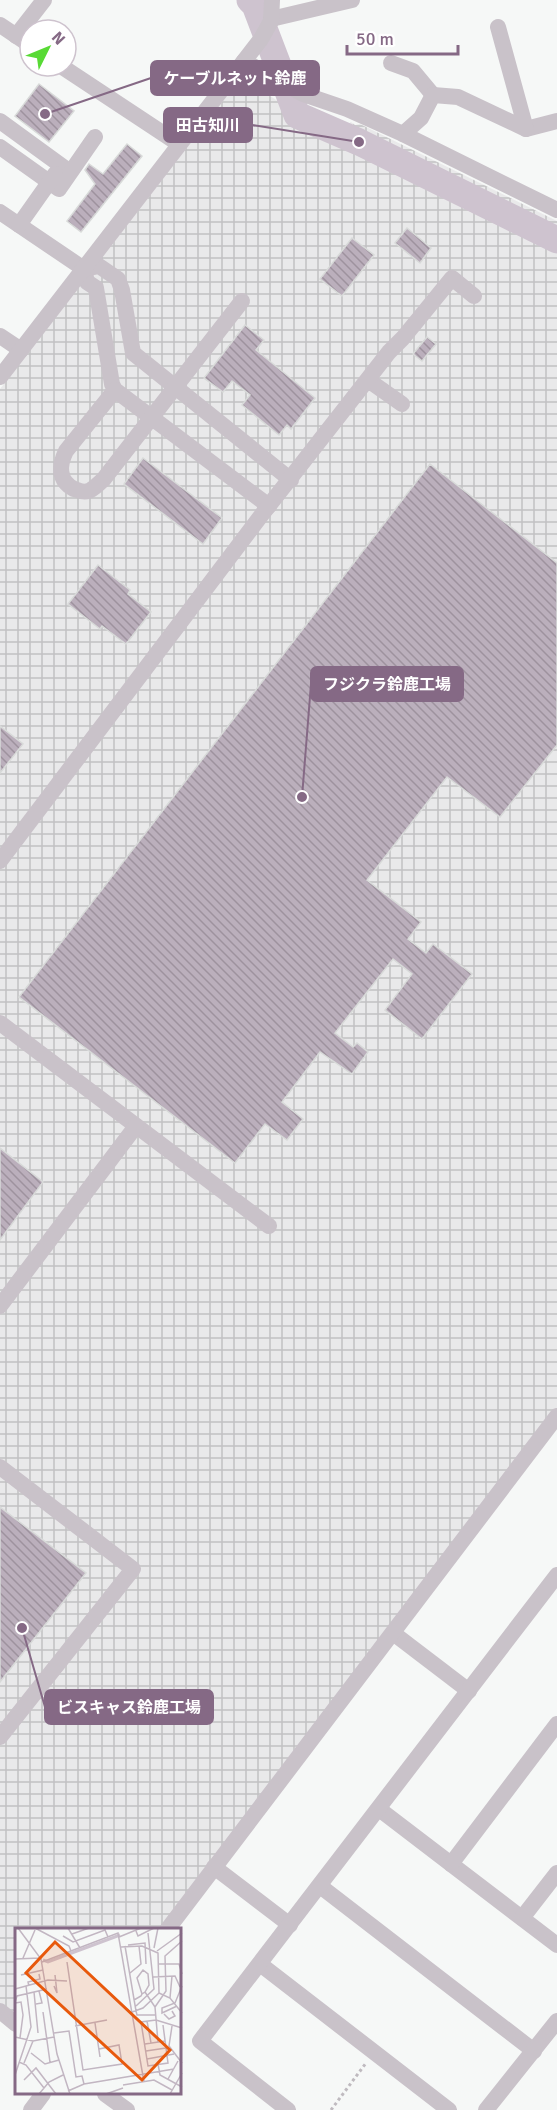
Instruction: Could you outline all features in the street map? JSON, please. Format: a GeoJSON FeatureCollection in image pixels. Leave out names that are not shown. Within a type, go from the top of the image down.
{"type":"FeatureCollection","features":[{"type":"Feature","properties":{"kind":"street"},"geometry":{"type":"LineString","coordinates":[[35,18],[44,0]]}},
{"type":"Feature","properties":{"kind":"street"},"geometry":{"type":"LineString","coordinates":[[271,20],[352,0]]}},
{"type":"Feature","properties":{"kind":"street"},"geometry":{"type":"LineString","coordinates":[[0,377],[261,39],[271,20],[272,1]]}},
{"type":"Feature","properties":{"kind":"street"},"geometry":{"type":"LineString","coordinates":[[0,25],[18,38]]}},
{"type":"Feature","properties":{"kind":"street"},"geometry":{"type":"LineString","coordinates":[[498,27],[526,129]]}},
{"type":"Feature","properties":{"kind":"street"},"geometry":{"type":"LineString","coordinates":[[244,61],[303,94],[347,109],[403,134],[557,210]]}},
{"type":"Feature","properties":{"kind":"street"},"geometry":{"type":"LineString","coordinates":[[391,63],[413,71],[433,95],[458,97],[526,129],[557,121]]}},
{"type":"Feature","properties":{"kind":"street"},"geometry":{"type":"LineString","coordinates":[[78,77],[179,144]]}},
{"type":"Feature","properties":{"kind":"street"},"geometry":{"type":"LineString","coordinates":[[403,134],[421,118],[433,95]]}},
{"type":"Feature","properties":{"kind":"street"},"geometry":{"type":"LineString","coordinates":[[0,121],[66,169]]}},
{"type":"Feature","properties":{"kind":"street"},"geometry":{"type":"LineString","coordinates":[[19,225],[50,182],[66,169],[95,137]]}},
{"type":"Feature","properties":{"kind":"street"},"geometry":{"type":"LineString","coordinates":[[0,147],[50,182]]}},
{"type":"Feature","properties":{"kind":"street"},"geometry":{"type":"LineString","coordinates":[[0,212],[84,269],[87,282],[96,288],[112,384],[115,390],[269,506]]}},
{"type":"Feature","properties":{"kind":"street"},"geometry":{"type":"LineString","coordinates":[[84,269],[99,266],[118,279],[133,353],[291,480]]}},
{"type":"Feature","properties":{"kind":"street"},"geometry":{"type":"LineString","coordinates":[[0,861],[388,352],[403,338],[452,278],[474,296]]}},
{"type":"Feature","properties":{"kind":"street"},"geometry":{"type":"LineString","coordinates":[[115,390],[66,451],[62,460],[60,470],[63,479],[69,486],[79,491],[88,491],[103,480],[242,301]]}},
{"type":"Feature","properties":{"kind":"street"},"geometry":{"type":"LineString","coordinates":[[0,336],[21,350]]}},
{"type":"Feature","properties":{"kind":"street"},"geometry":{"type":"LineString","coordinates":[[368,380],[402,404]]}},
{"type":"Feature","properties":{"kind":"street"},"geometry":{"type":"LineString","coordinates":[[0,1023],[269,1226]]}},
{"type":"Feature","properties":{"kind":"street"},"geometry":{"type":"LineString","coordinates":[[0,1306],[136,1126]]}},
{"type":"Feature","properties":{"kind":"street"},"geometry":{"type":"LineString","coordinates":[[169,1928],[557,1416]]}},
{"type":"Feature","properties":{"kind":"street"},"geometry":{"type":"LineString","coordinates":[[0,1467],[133,1569],[0,1737]]}},
{"type":"Feature","properties":{"kind":"street"},"geometry":{"type":"LineString","coordinates":[[288,2110],[200,2041],[557,1575]]}},
{"type":"Feature","properties":{"kind":"street"},"geometry":{"type":"LineString","coordinates":[[393,1633],[469,1691]]}},
{"type":"Feature","properties":{"kind":"street"},"geometry":{"type":"LineString","coordinates":[[451,1864],[557,1724]]}},
{"type":"Feature","properties":{"kind":"street"},"geometry":{"type":"LineString","coordinates":[[379,1809],[557,1945]]}},
{"type":"Feature","properties":{"kind":"street"},"geometry":{"type":"LineString","coordinates":[[214,1868],[290,1925]]}},
{"type":"Feature","properties":{"kind":"street"},"geometry":{"type":"LineString","coordinates":[[522,1918],[557,1873]]}},
{"type":"Feature","properties":{"kind":"street"},"geometry":{"type":"LineString","coordinates":[[320,1886],[534,2051]]}},
{"type":"Feature","properties":{"kind":"street"},"geometry":{"type":"LineString","coordinates":[[260,1964],[449,2110]]}},
{"type":"Feature","properties":{"kind":"street"},"geometry":{"type":"LineString","coordinates":[[0,2011],[15,2023]]}},
{"type":"Feature","properties":{"kind":"street"},"geometry":{"type":"LineString","coordinates":[[486,2110],[557,2021]]}},
{"type":"Feature","properties":{"kind":"street"},"geometry":{"type":"LineString","coordinates":[[31,2110],[42,2095]]}},
{"type":"Feature","properties":{"kind":"street"},"geometry":{"type":"LineString","coordinates":[[106,2095],[127,2110]]}},
{"type":"Feature","properties":{"kind":"path"},"geometry":{"type":"LineString","coordinates":[[331,2110],[374,2052]]}},
{"type":"Feature","properties":{"kind":"shaded area"},"geometry":{"type":"Polygon","coordinates":[[[251,83],[282,104],[285,100],[324,119],[360,124],[557,221],[557,1409],[162,1928],[15,1928],[15,2015],[0,2003],[0,389],[232,89],[251,83]]]}},
{"type":"Feature","properties":{"kind":"building"},"geometry":{"type":"Polygon","coordinates":[[[39,84],[74,111],[49,142],[15,116],[39,84]]]}},
{"type":"Feature","properties":{"kind":"building"},"geometry":{"type":"Polygon","coordinates":[[[127,144],[142,156],[81,232],[67,221],[95,184],[85,170],[89,164],[103,174],[127,144]]]}},
{"type":"Feature","properties":{"kind":"building"},"geometry":{"type":"Polygon","coordinates":[[[407,228],[431,248],[420,263],[395,243],[407,228]]]}},
{"type":"Feature","properties":{"kind":"building"},"geometry":{"type":"Polygon","coordinates":[[[352,238],[374,255],[342,296],[320,279],[352,238]]]}},
{"type":"Feature","properties":{"kind":"building"},"geometry":{"type":"Polygon","coordinates":[[[245,325],[264,340],[256,350],[315,398],[291,429],[287,425],[279,435],[242,405],[250,395],[232,381],[223,392],[204,378],[245,325]]]}},
{"type":"Feature","properties":{"kind":"building"},"geometry":{"type":"Polygon","coordinates":[[[427,337],[436,344],[422,361],[413,354],[427,337]]]}},
{"type":"Feature","properties":{"kind":"building"},"geometry":{"type":"Polygon","coordinates":[[[143,458],[222,518],[203,544],[124,484],[143,458]]]}},
{"type":"Feature","properties":{"kind":"building"},"geometry":{"type":"Polygon","coordinates":[[[430,464],[557,563],[557,745],[500,817],[447,777],[367,880],[421,922],[408,939],[426,953],[433,944],[472,974],[422,1039],[385,1010],[412,974],[393,959],[335,1033],[353,1047],[357,1043],[368,1052],[352,1074],[320,1052],[282,1102],[303,1119],[287,1140],[265,1124],[235,1163],[19,997],[430,464]]]}},
{"type":"Feature","properties":{"kind":"building"},"geometry":{"type":"Polygon","coordinates":[[[98,565],[130,590],[128,594],[151,612],[126,644],[102,626],[100,629],[68,604],[98,565]]]}},
{"type":"Feature","properties":{"kind":"building"},"geometry":{"type":"Polygon","coordinates":[[[0,726],[23,744],[0,773],[0,726]]]}},
{"type":"Feature","properties":{"kind":"building"},"geometry":{"type":"Polygon","coordinates":[[[0,1148],[43,1182],[0,1240],[0,1148]]]}},
{"type":"Feature","properties":{"kind":"building"},"geometry":{"type":"Polygon","coordinates":[[[0,1507],[86,1573],[0,1682],[0,1507]]]}},
{"type":"Feature","properties":{"kind":"waterway"},"geometry":{"type":"LineString","coordinates":[[250,0],[255,5],[297,115],[359,142],[557,240]]}},
{"type":"Feature","properties":{"kind":"place","name":"ケーブルネット鈴鹿"},"geometry":{"type":"Point","coordinates":[45,114]}},
{"type":"Feature","properties":{"kind":"place","name":"田古知川"},"geometry":{"type":"Point","coordinates":[359,142]}},
{"type":"Feature","properties":{"kind":"place","name":"フジクラ鈴鹿工場"},"geometry":{"type":"Point","coordinates":[302,797]}},
{"type":"Feature","properties":{"kind":"place","name":"ビスキャス鈴鹿工場"},"geometry":{"type":"Point","coordinates":[22,1628]}}]}
